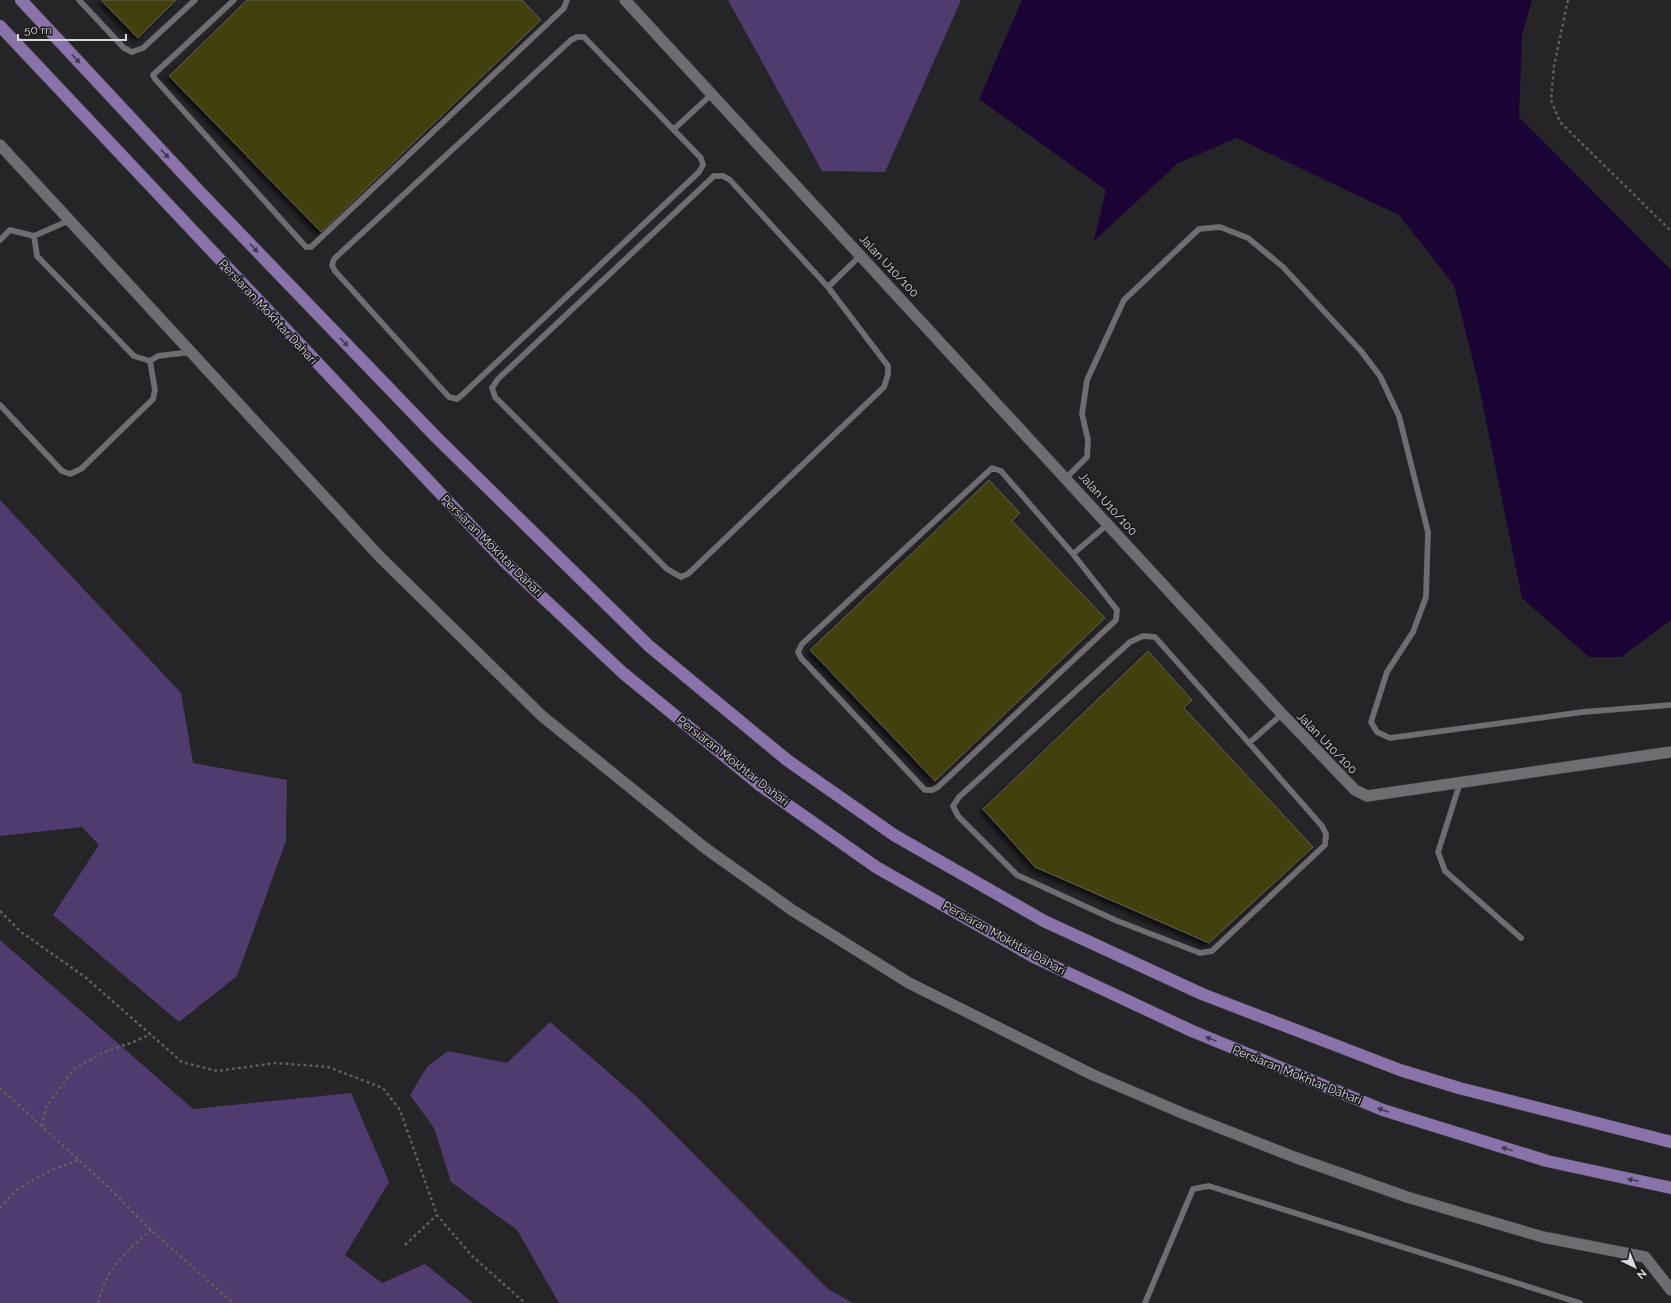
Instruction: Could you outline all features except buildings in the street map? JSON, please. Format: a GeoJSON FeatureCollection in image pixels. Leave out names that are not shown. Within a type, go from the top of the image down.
{"type":"FeatureCollection","features":[{"type":"Feature","properties":{"kind":"main road"},"geometry":{"type":"LineString","coordinates":[[20,0],[201,193],[430,432],[648,646],[787,760],[894,835],[1044,921],[1202,994],[1400,1070],[1451,1086],[1671,1142]]}},
{"type":"Feature","properties":{"kind":"main road","name":"Persiaran Mokhtar Dahari"},"geometry":{"type":"LineString","coordinates":[[0,26],[505,562],[623,673],[761,786],[876,867],[1034,957],[1192,1031],[1383,1110],[1547,1161],[1671,1188]]}},
{"type":"Feature","properties":{"kind":"street","name":"Jalan U10/100"},"geometry":{"type":"LineString","coordinates":[[625,0],[1108,523],[1282,714],[1355,790],[1367,796],[1671,752]]}},
{"type":"Feature","properties":{"kind":"street"},"geometry":{"type":"LineString","coordinates":[[0,145],[380,557],[542,716],[705,848],[792,910],[909,983],[1094,1075],[1182,1113],[1287,1154],[1407,1197],[1542,1237],[1645,1257],[1671,1290]]}},
{"type":"Feature","properties":{"kind":"lane"},"geometry":{"type":"LineString","coordinates":[[79,0],[124,48],[132,52],[144,48],[195,0]]}},
{"type":"Feature","properties":{"kind":"lane"},"geometry":{"type":"LineString","coordinates":[[234,0],[153,75],[306,247],[311,247],[564,8],[567,0]]}},
{"type":"Feature","properties":{"kind":"lane"},"geometry":{"type":"LineString","coordinates":[[577,37],[584,37],[674,129],[701,158],[703,164],[699,172],[457,399],[449,397],[332,265],[334,259],[565,45],[577,37]]}},
{"type":"Feature","properties":{"kind":"lane"},"geometry":{"type":"LineString","coordinates":[[674,129],[712,94]]}},
{"type":"Feature","properties":{"kind":"lane"},"geometry":{"type":"LineString","coordinates":[[714,176],[723,176],[730,180],[828,287],[888,366],[888,374],[884,387],[688,574],[681,578],[667,568],[500,403],[495,397],[492,388],[498,379],[714,176]]}},
{"type":"Feature","properties":{"kind":"lane"},"geometry":{"type":"LineString","coordinates":[[0,240],[10,230],[34,236],[70,220]]}},
{"type":"Feature","properties":{"kind":"lane"},"geometry":{"type":"LineString","coordinates":[[1066,478],[1087,457],[1088,440],[1082,414],[1087,380],[1124,300],[1199,229],[1220,227],[1248,238],[1283,267],[1329,315],[1362,351],[1380,376],[1399,416],[1428,532],[1426,597],[1413,632],[1387,672],[1372,722],[1377,732],[1390,738],[1583,712],[1671,705]]}},
{"type":"Feature","properties":{"kind":"lane"},"geometry":{"type":"LineString","coordinates":[[34,236],[37,256],[134,356],[150,361],[158,356],[192,352]]}},
{"type":"Feature","properties":{"kind":"lane"},"geometry":{"type":"LineString","coordinates":[[828,287],[861,255]]}},
{"type":"Feature","properties":{"kind":"lane"},"geometry":{"type":"LineString","coordinates":[[0,405],[62,472],[70,474],[81,469],[153,399],[155,390],[150,361]]}},
{"type":"Feature","properties":{"kind":"lane"},"geometry":{"type":"LineString","coordinates":[[992,468],[1001,471],[1073,554],[1117,610],[1116,620],[938,787],[932,790],[925,790],[801,658],[798,652],[802,644],[992,468]]}},
{"type":"Feature","properties":{"kind":"lane"},"geometry":{"type":"LineString","coordinates":[[1073,554],[1108,523]]}},
{"type":"Feature","properties":{"kind":"lane"},"geometry":{"type":"LineString","coordinates":[[1143,636],[1155,637],[1249,743],[1322,826],[1326,834],[1325,845],[1212,951],[1207,953],[1200,953],[1115,920],[1017,875],[958,816],[954,806],[958,797],[1130,642],[1143,636]]}},
{"type":"Feature","properties":{"kind":"lane"},"geometry":{"type":"LineString","coordinates":[[1249,743],[1282,714]]}},
{"type":"Feature","properties":{"kind":"lane"},"geometry":{"type":"LineString","coordinates":[[1460,783],[1438,852],[1446,871],[1521,938]]}},
{"type":"Feature","properties":{"kind":"lane"},"geometry":{"type":"LineString","coordinates":[[1145,1303],[1193,1189],[1209,1186],[1580,1303]]}},
{"type":"Feature","properties":{"kind":"path"},"geometry":{"type":"LineString","coordinates":[[1568,0],[1554,66],[1551,100],[1560,122],[1671,231]]}},
{"type":"Feature","properties":{"kind":"path"},"geometry":{"type":"LineString","coordinates":[[0,911],[21,932],[85,977],[182,1062],[217,1071],[276,1063],[328,1066],[383,1088],[400,1110],[437,1215],[472,1256],[525,1303]]}},
{"type":"Feature","properties":{"kind":"path"},"geometry":{"type":"LineString","coordinates":[[42,1126],[46,1107],[74,1069],[102,1053],[151,1034]]}},
{"type":"Feature","properties":{"kind":"path"},"geometry":{"type":"LineString","coordinates":[[0,1088],[79,1160],[150,1230],[233,1303]]}},
{"type":"Feature","properties":{"kind":"path"},"geometry":{"type":"LineString","coordinates":[[0,1208],[16,1190],[49,1171],[79,1160]]}},
{"type":"Feature","properties":{"kind":"path"},"geometry":{"type":"LineString","coordinates":[[405,1245],[437,1215]]}},
{"type":"Feature","properties":{"kind":"path"},"geometry":{"type":"LineString","coordinates":[[98,1303],[102,1288],[110,1269],[150,1230]]}},
{"type":"Feature","properties":{"kind":"shaded area"},"geometry":{"type":"Polygon","coordinates":[[[728,0],[961,0],[885,172],[822,171],[728,0]]]}},
{"type":"Feature","properties":{"kind":"shaded area"},"geometry":{"type":"Polygon","coordinates":[[[1022,0],[1532,0],[1522,35],[1519,117],[1671,270],[1671,620],[1621,657],[1589,657],[1522,598],[1478,381],[1454,285],[1399,215],[1237,138],[1178,163],[1094,241],[1106,190],[979,99],[1022,0]]]}},
{"type":"Feature","properties":{"kind":"shaded area"},"geometry":{"type":"Polygon","coordinates":[[[0,500],[181,693],[193,763],[287,780],[286,841],[237,976],[179,1022],[53,915],[99,845],[82,827],[0,836],[0,500]]]}},
{"type":"Feature","properties":{"kind":"shaded area"},"geometry":{"type":"Polygon","coordinates":[[[0,940],[193,1109],[351,1093],[389,1182],[345,1255],[382,1283],[425,1264],[473,1303],[0,1303],[0,940]]]}},
{"type":"Feature","properties":{"kind":"shaded area"},"geometry":{"type":"Polygon","coordinates":[[[550,1022],[637,1097],[828,1289],[853,1303],[559,1303],[517,1230],[451,1182],[434,1128],[410,1095],[427,1067],[448,1051],[507,1063],[550,1022]]]}}]}
